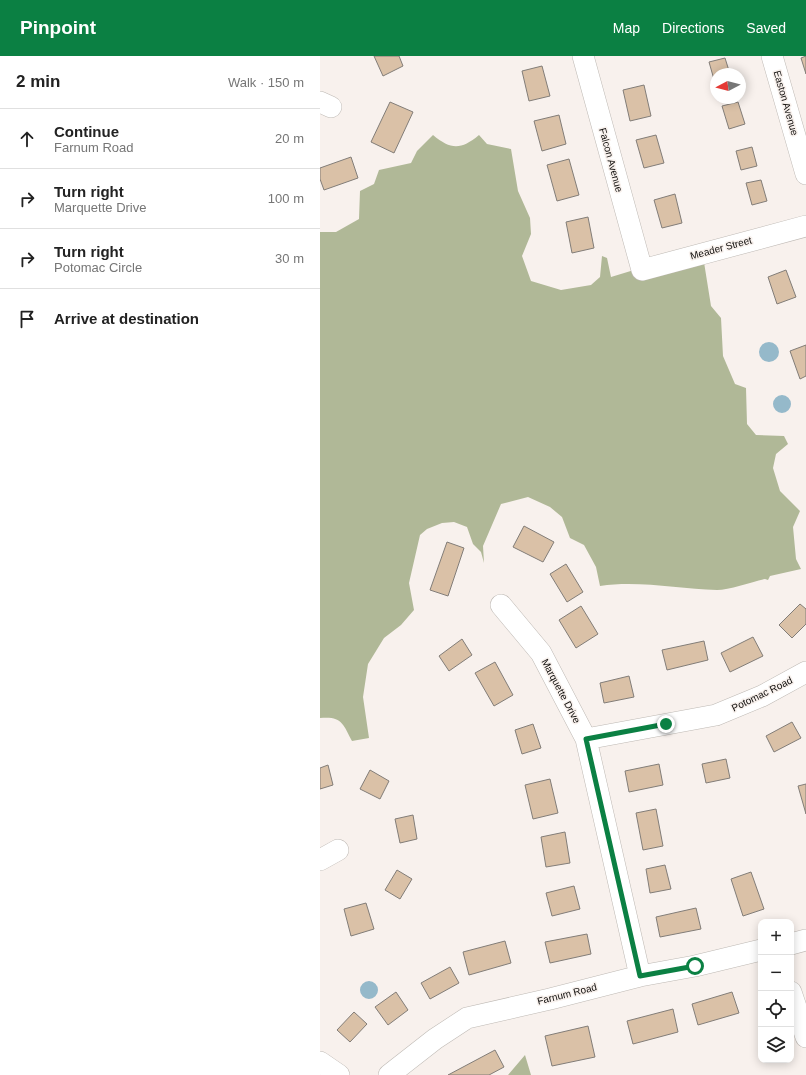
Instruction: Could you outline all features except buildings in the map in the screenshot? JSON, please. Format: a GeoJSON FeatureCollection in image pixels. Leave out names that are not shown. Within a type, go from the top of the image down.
{"type":"FeatureCollection","features":[{"type":"Feature","properties":{"kind":"street","name":"Falcon Avenue"},"geometry":{"type":"LineString","coordinates":[[583,56],[640,264]]}},
{"type":"Feature","properties":{"kind":"street","name":"Easton Avenue"},"geometry":{"type":"LineString","coordinates":[[772,56],[806,174]]}},
{"type":"Feature","properties":{"kind":"street","name":"Meader Street"},"geometry":{"type":"LineString","coordinates":[[640,264],[642,270],[806,226]]}},
{"type":"Feature","properties":{"kind":"street","name":"Marquette Drive"},"geometry":{"type":"LineString","coordinates":[[501,605],[541,653],[586,739],[640,976]]}},
{"type":"Feature","properties":{"kind":"street","name":"Potomac Road"},"geometry":{"type":"LineString","coordinates":[[586,739],[718,715],[762,696],[806,672]]}},
{"type":"Feature","properties":{"kind":"street"},"geometry":{"type":"LineString","coordinates":[[320,860],[338,850]]}},
{"type":"Feature","properties":{"kind":"street"},"geometry":{"type":"LineString","coordinates":[[794,943],[806,940]]}},
{"type":"Feature","properties":{"kind":"street","name":"Farnum Road"},"geometry":{"type":"LineString","coordinates":[[388,1075],[435,1039],[467,1018],[640,976],[695,966],[758,951]]}},
{"type":"Feature","properties":{"kind":"street"},"geometry":{"type":"LineString","coordinates":[[794,1001],[806,1037]]}},
{"type":"Feature","properties":{"kind":"street"},"geometry":{"type":"LineString","coordinates":[[320,1062],[339,1075]]}},
{"type":"Feature","properties":{"kind":"green space"},"geometry":{"type":"Polygon","coordinates":[[[433,135],[451,146],[461,146],[479,135],[487,144],[511,149],[518,191],[530,218],[531,234],[522,256],[531,281],[561,290],[591,285],[600,277],[602,256],[607,258],[611,277],[634,270],[703,256],[711,306],[721,318],[723,356],[735,384],[746,388],[747,424],[756,435],[784,436],[788,444],[776,454],[773,468],[780,491],[800,511],[793,527],[796,559],[801,569],[770,576],[768,580],[765,579],[722,590],[644,584],[614,584],[600,586],[596,567],[584,545],[570,538],[562,517],[550,507],[528,497],[501,504],[483,546],[484,563],[481,552],[473,544],[467,527],[454,522],[442,523],[427,529],[420,535],[409,583],[414,610],[401,625],[384,638],[368,664],[363,697],[369,738],[352,741],[341,722],[333,718],[320,718],[320,232],[336,232],[359,219],[360,191],[374,184],[379,170],[411,163],[417,151],[433,135]]]}},
{"type":"Feature","properties":{"kind":"green space"},"geometry":{"type":"Polygon","coordinates":[[[525,1055],[531,1075],[508,1075],[525,1055]]]}},
{"type":"Feature","properties":{"kind":"water"},"geometry":{"type":"Polygon","coordinates":[[[769,342],[776,345],[779,352],[776,359],[769,362],[762,359],[759,352],[762,345],[769,342]]]}},
{"type":"Feature","properties":{"kind":"water"},"geometry":{"type":"Polygon","coordinates":[[[782,395],[788,398],[791,404],[788,410],[782,413],[776,410],[773,404],[776,398],[782,395]]]}},
{"type":"Feature","properties":{"kind":"water"},"geometry":{"type":"Polygon","coordinates":[[[369,981],[375,984],[378,990],[375,996],[369,999],[363,996],[360,990],[363,984],[369,981]]]}},
{"type":"Feature","properties":{"kind":"route"},"geometry":{"type":"LineString","coordinates":[[666,724],[586,739],[640,976],[695,966]]}}]}
